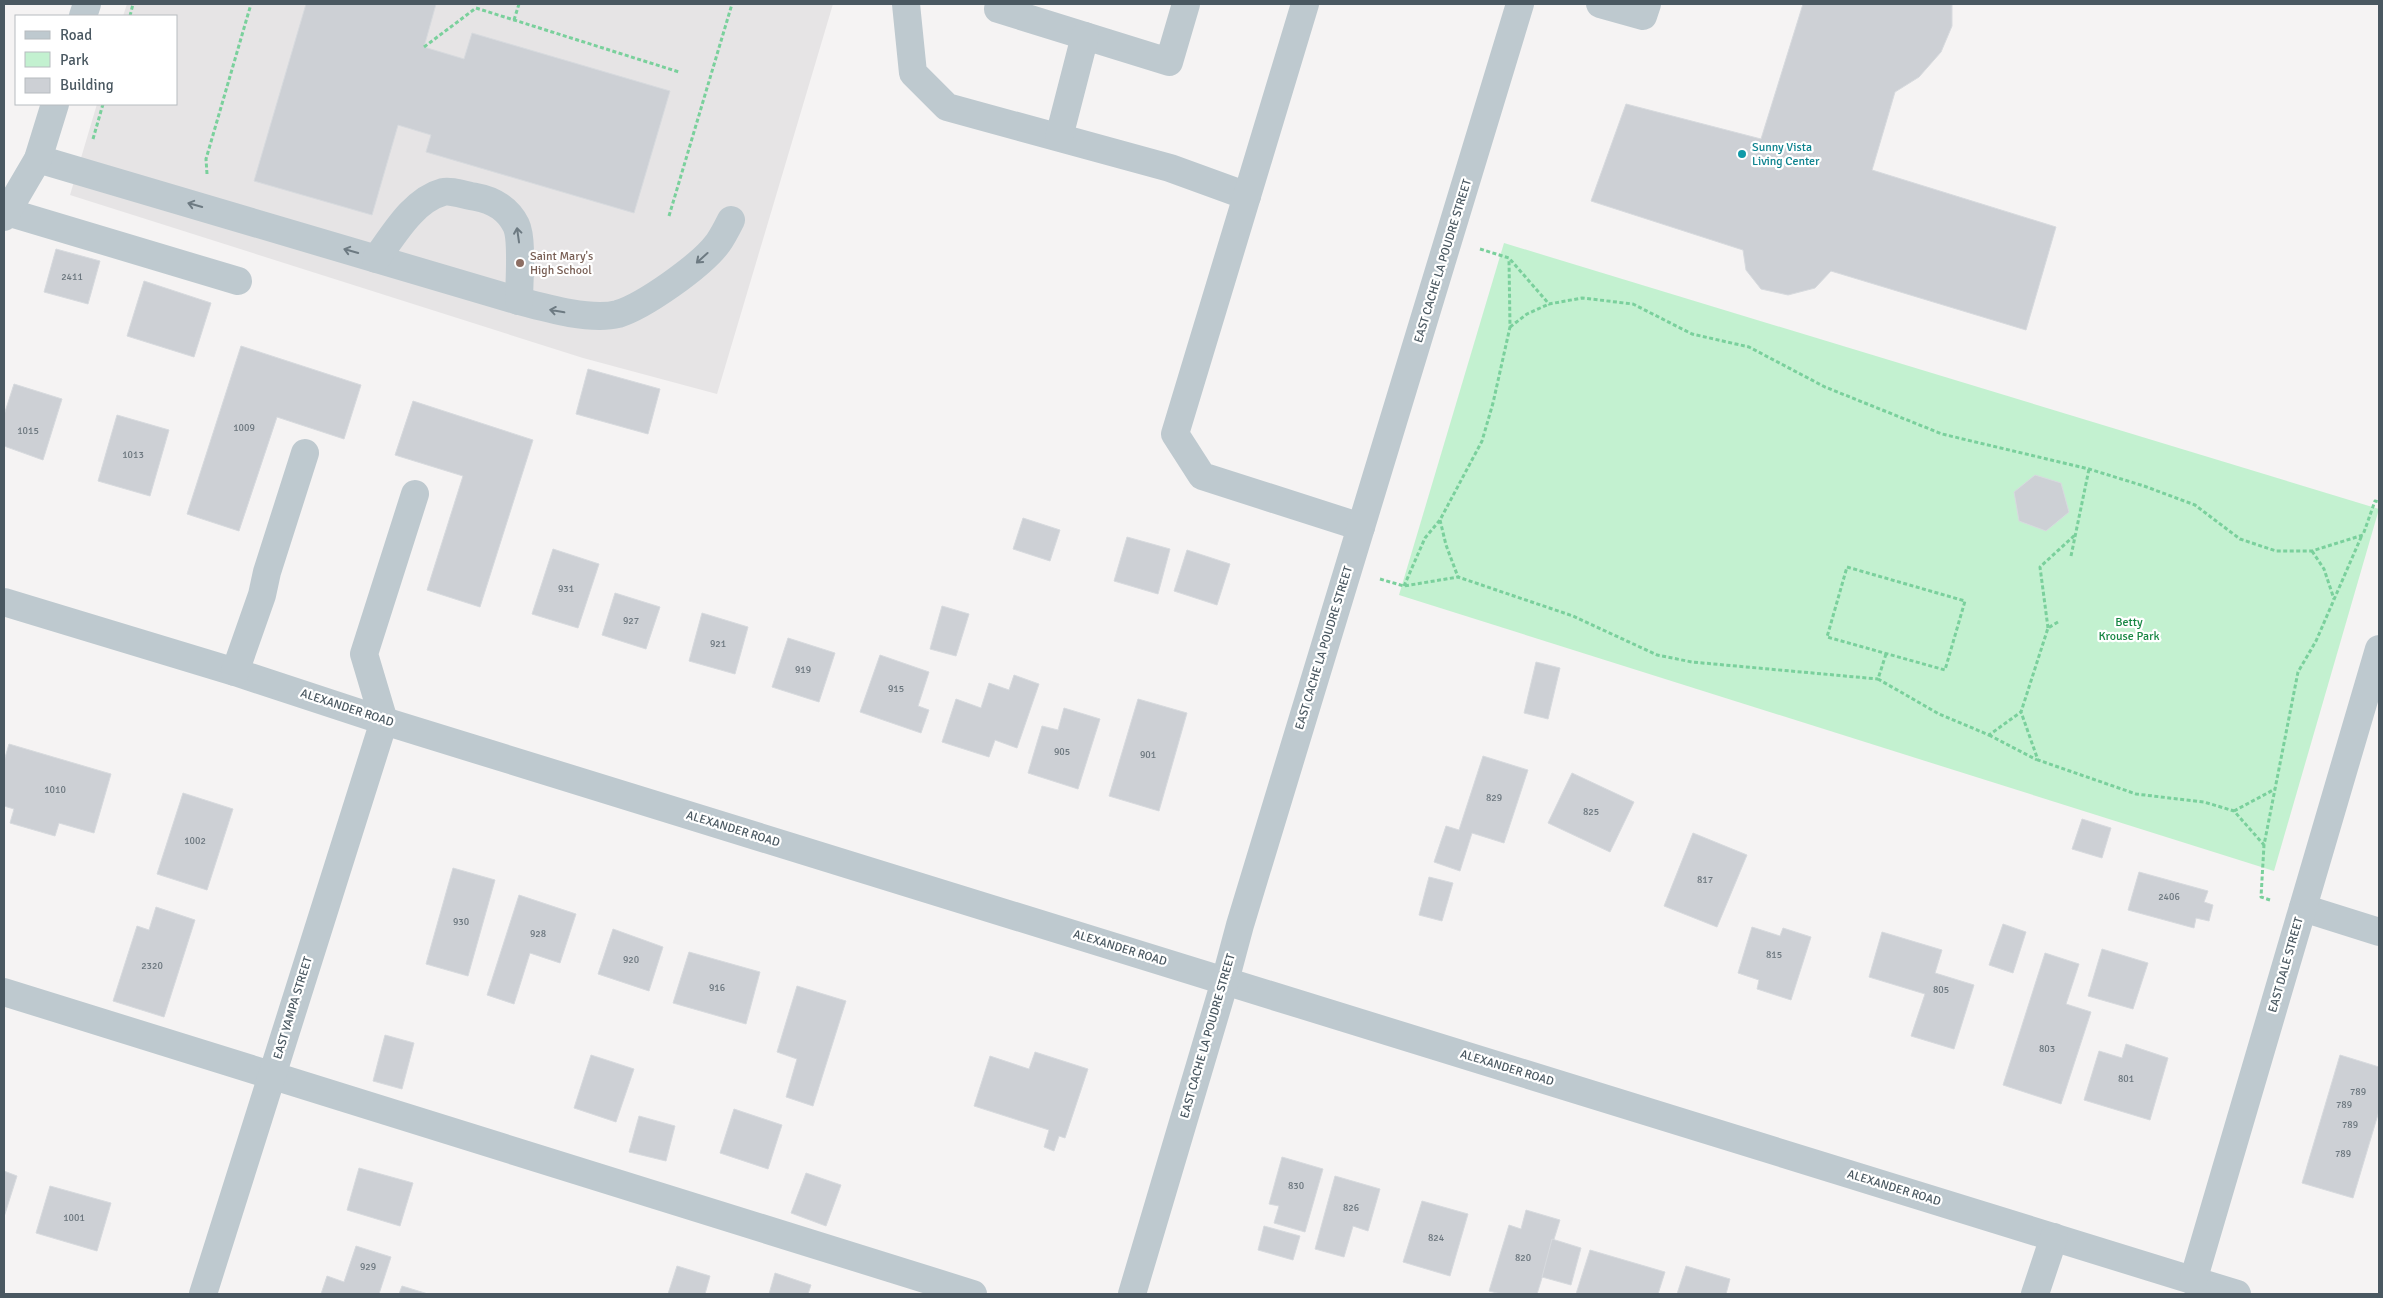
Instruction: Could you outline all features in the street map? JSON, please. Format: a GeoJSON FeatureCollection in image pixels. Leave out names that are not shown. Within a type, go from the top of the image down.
{"type":"FeatureCollection","features":[{"type":"Feature","properties":{"kind":"street"},"geometry":{"type":"LineString","coordinates":[[906,4],[913,74],[947,107],[1170,168],[1247,196]]}},
{"type":"Feature","properties":{"kind":"street"},"geometry":{"type":"LineString","coordinates":[[1000,4],[998,8],[1169,62],[1186,4]]}},
{"type":"Feature","properties":{"kind":"street"},"geometry":{"type":"LineString","coordinates":[[1305,4],[1175,434],[1202,476],[1361,527]]}},
{"type":"Feature","properties":{"kind":"street","name":"EAST CACHE LA POUDRE STREET"},"geometry":{"type":"LineString","coordinates":[[1132,1294],[1225,981],[1242,916],[1520,4]]}},
{"type":"Feature","properties":{"kind":"street"},"geometry":{"type":"LineString","coordinates":[[1600,4],[1643,16],[1647,4]]}},
{"type":"Feature","properties":{"kind":"street"},"geometry":{"type":"LineString","coordinates":[[1059,137],[1085,36]]}},
{"type":"Feature","properties":{"kind":"street"},"geometry":{"type":"LineString","coordinates":[[55,105],[38,159],[4,213],[238,281]]}},
{"type":"Feature","properties":{"kind":"street"},"geometry":{"type":"LineString","coordinates":[[38,159],[519,301],[580,315],[617,314],[663,291],[718,244],[731,220]]}},
{"type":"Feature","properties":{"kind":"street"},"geometry":{"type":"LineString","coordinates":[[376,259],[405,220],[425,201],[444,191],[482,198],[501,206],[516,225],[519,248],[519,301]]}},
{"type":"Feature","properties":{"kind":"street"},"geometry":{"type":"LineString","coordinates":[[235,672],[262,595],[267,572],[305,453]]}},
{"type":"Feature","properties":{"kind":"street"},"geometry":{"type":"LineString","coordinates":[[384,721],[364,654],[415,494]]}},
{"type":"Feature","properties":{"kind":"street","name":"ALEXANDER ROAD"},"geometry":{"type":"LineString","coordinates":[[4,602],[235,672],[384,721],[2237,1294]]}},
{"type":"Feature","properties":{"kind":"street","name":"EAST DALE STREET"},"geometry":{"type":"LineString","coordinates":[[2193,1281],[2379,649]]}},
{"type":"Feature","properties":{"kind":"street","name":"EAST YAMPA STREET"},"geometry":{"type":"LineString","coordinates":[[203,1294],[384,721]]}},
{"type":"Feature","properties":{"kind":"street"},"geometry":{"type":"LineString","coordinates":[[2303,908],[2379,932]]}},
{"type":"Feature","properties":{"kind":"street"},"geometry":{"type":"LineString","coordinates":[[4,992],[973,1294]]}},
{"type":"Feature","properties":{"kind":"street"},"geometry":{"type":"LineString","coordinates":[[2035,1294],[2054,1237]]}},
{"type":"Feature","properties":{"kind":"path"},"geometry":{"type":"LineString","coordinates":[[213,180],[206,174],[206,159],[251,4]]}},
{"type":"Feature","properties":{"kind":"path"},"geometry":{"type":"LineString","coordinates":[[514,20],[519,4]]}},
{"type":"Feature","properties":{"kind":"path"},"geometry":{"type":"LineString","coordinates":[[669,216],[732,4]]}},
{"type":"Feature","properties":{"kind":"path"},"geometry":{"type":"LineString","coordinates":[[424,47],[476,8],[679,72]]}},
{"type":"Feature","properties":{"kind":"path"},"geometry":{"type":"LineString","coordinates":[[1548,304],[1509,258],[1510,328],[1494,403],[1482,441],[1440,520],[1425,538],[1404,586],[1458,577],[1573,616],[1657,655],[1692,662],[1878,679],[1939,714],[1989,735],[2038,760],[2136,794],[2204,802],[2234,812],[2264,844]]}},
{"type":"Feature","properties":{"kind":"path"},"geometry":{"type":"LineString","coordinates":[[1510,328],[1527,314],[1548,304],[1582,298],[1633,304],[1692,334],[1749,346],[1825,386],[1942,434],[2089,469],[2144,486],[2195,506],[2240,539],[2276,551],[2312,552],[2362,535]]}},
{"type":"Feature","properties":{"kind":"path"},"geometry":{"type":"LineString","coordinates":[[2071,556],[2089,469]]}},
{"type":"Feature","properties":{"kind":"path"},"geometry":{"type":"LineString","coordinates":[[2303,908],[2261,897],[2264,844],[2298,672],[2316,641],[2375,501],[2379,502]]}},
{"type":"Feature","properties":{"kind":"path"},"geometry":{"type":"LineString","coordinates":[[1440,520],[1446,545],[1458,577]]}},
{"type":"Feature","properties":{"kind":"path"},"geometry":{"type":"LineString","coordinates":[[1989,735],[2021,712],[2048,628],[2040,567],[2076,534]]}},
{"type":"Feature","properties":{"kind":"path"},"geometry":{"type":"LineString","coordinates":[[2312,552],[2324,569],[2334,600]]}},
{"type":"Feature","properties":{"kind":"path"},"geometry":{"type":"LineString","coordinates":[[1847,567],[1965,601],[1945,670],[1886,654],[1828,637],[1847,567]]}},
{"type":"Feature","properties":{"kind":"path"},"geometry":{"type":"LineString","coordinates":[[2048,628],[2058,622]]}},
{"type":"Feature","properties":{"kind":"path"},"geometry":{"type":"LineString","coordinates":[[1878,679],[1886,654]]}},
{"type":"Feature","properties":{"kind":"path"},"geometry":{"type":"LineString","coordinates":[[2021,712],[2038,760]]}},
{"type":"Feature","properties":{"kind":"path"},"geometry":{"type":"LineString","coordinates":[[2234,812],[2275,789]]}},
{"type":"Feature","properties":{"kind":"shaded area","name":"Saint Mary's High School"},"geometry":{"type":"Polygon","coordinates":[[[127,4],[833,4],[717,394],[583,358],[70,195],[97,105],[178,105],[178,15],[123,15],[127,4]]]}},
{"type":"Feature","properties":{"kind":"green space","name":"Betty Krouse Park"},"geometry":{"type":"Polygon","coordinates":[[[1504,243],[2379,509],[2274,871],[1399,595],[1504,243]]]}},
{"type":"Feature","properties":{"kind":"building"},"geometry":{"type":"Polygon","coordinates":[[[306,4],[436,4],[424,47],[464,59],[472,33],[670,91],[634,213],[426,152],[431,135],[398,125],[372,215],[254,181],[306,4]]]}},
{"type":"Feature","properties":{"kind":"building","name":"Sunny Vista Living Center"},"geometry":{"type":"Polygon","coordinates":[[[1803,4],[1952,4],[1952,26],[1941,52],[1919,77],[1895,92],[1872,170],[2056,227],[2026,330],[1831,271],[1815,288],[1788,295],[1761,289],[1746,270],[1743,250],[1591,201],[1626,104],[1761,139],[1803,4]]]}},
{"type":"Feature","properties":{"kind":"building"},"geometry":{"type":"Polygon","coordinates":[[[56,249],[100,261],[88,304],[44,292],[56,249]]]}},
{"type":"Feature","properties":{"kind":"building"},"geometry":{"type":"Polygon","coordinates":[[[144,281],[211,303],[194,357],[127,336],[144,281]]]}},
{"type":"Feature","properties":{"kind":"building"},"geometry":{"type":"Polygon","coordinates":[[[241,346],[361,385],[344,439],[277,417],[239,531],[187,514],[241,346]]]}},
{"type":"Feature","properties":{"kind":"building"},"geometry":{"type":"Polygon","coordinates":[[[588,369],[660,389],[648,434],[576,414],[588,369]]]}},
{"type":"Feature","properties":{"kind":"building"},"geometry":{"type":"Polygon","coordinates":[[[14,384],[62,399],[43,460],[4,446],[4,415],[14,384]]]}},
{"type":"Feature","properties":{"kind":"building"},"geometry":{"type":"Polygon","coordinates":[[[413,401],[533,440],[480,607],[427,590],[463,476],[395,455],[413,401]]]}},
{"type":"Feature","properties":{"kind":"building"},"geometry":{"type":"Polygon","coordinates":[[[117,415],[169,430],[150,496],[98,481],[117,415]]]}},
{"type":"Feature","properties":{"kind":"building"},"geometry":{"type":"Polygon","coordinates":[[[2035,475],[2061,483],[2069,512],[2046,531],[2019,521],[2014,492],[2035,475]]]}},
{"type":"Feature","properties":{"kind":"building"},"geometry":{"type":"Polygon","coordinates":[[[1023,518],[1060,530],[1050,561],[1013,549],[1023,518]]]}},
{"type":"Feature","properties":{"kind":"building"},"geometry":{"type":"Polygon","coordinates":[[[1127,537],[1170,549],[1158,594],[1114,581],[1127,537]]]}},
{"type":"Feature","properties":{"kind":"building"},"geometry":{"type":"Polygon","coordinates":[[[553,549],[599,564],[578,628],[532,614],[553,549]]]}},
{"type":"Feature","properties":{"kind":"building"},"geometry":{"type":"Polygon","coordinates":[[[1187,550],[1230,564],[1217,605],[1174,591],[1187,550]]]}},
{"type":"Feature","properties":{"kind":"building"},"geometry":{"type":"Polygon","coordinates":[[[615,593],[660,607],[646,649],[602,635],[615,593]]]}},
{"type":"Feature","properties":{"kind":"building"},"geometry":{"type":"Polygon","coordinates":[[[942,606],[969,614],[956,656],[930,649],[942,606]]]}},
{"type":"Feature","properties":{"kind":"building"},"geometry":{"type":"Polygon","coordinates":[[[702,613],[748,627],[735,674],[689,661],[702,613]]]}},
{"type":"Feature","properties":{"kind":"building"},"geometry":{"type":"Polygon","coordinates":[[[788,638],[835,653],[819,702],[772,687],[788,638]]]}},
{"type":"Feature","properties":{"kind":"building"},"geometry":{"type":"Polygon","coordinates":[[[880,655],[929,672],[918,706],[929,710],[921,733],[860,712],[880,655]]]}},
{"type":"Feature","properties":{"kind":"building"},"geometry":{"type":"Polygon","coordinates":[[[1536,662],[1560,668],[1548,719],[1524,713],[1536,662]]]}},
{"type":"Feature","properties":{"kind":"building"},"geometry":{"type":"Polygon","coordinates":[[[1014,675],[1039,684],[1017,748],[995,740],[989,757],[942,742],[956,699],[981,708],[989,683],[1009,690],[1014,675]]]}},
{"type":"Feature","properties":{"kind":"building"},"geometry":{"type":"Polygon","coordinates":[[[1138,699],[1187,713],[1159,811],[1109,796],[1138,699]]]}},
{"type":"Feature","properties":{"kind":"building"},"geometry":{"type":"Polygon","coordinates":[[[1064,708],[1100,719],[1078,789],[1028,773],[1042,726],[1058,730],[1064,708]]]}},
{"type":"Feature","properties":{"kind":"building"},"geometry":{"type":"Polygon","coordinates":[[[9,744],[111,774],[94,833],[59,823],[55,836],[10,823],[14,809],[4,806],[4,761],[9,744]]]}},
{"type":"Feature","properties":{"kind":"building"},"geometry":{"type":"Polygon","coordinates":[[[1483,756],[1528,770],[1504,843],[1472,833],[1460,871],[1434,862],[1446,826],[1459,830],[1483,756]]]}},
{"type":"Feature","properties":{"kind":"building"},"geometry":{"type":"Polygon","coordinates":[[[1572,773],[1634,802],[1610,852],[1548,823],[1572,773]]]}},
{"type":"Feature","properties":{"kind":"building"},"geometry":{"type":"Polygon","coordinates":[[[183,793],[233,809],[207,890],[157,874],[183,793]]]}},
{"type":"Feature","properties":{"kind":"building"},"geometry":{"type":"Polygon","coordinates":[[[2082,819],[2111,828],[2102,858],[2072,849],[2082,819]]]}},
{"type":"Feature","properties":{"kind":"building"},"geometry":{"type":"Polygon","coordinates":[[[1693,833],[1747,855],[1717,927],[1664,906],[1693,833]]]}},
{"type":"Feature","properties":{"kind":"building"},"geometry":{"type":"Polygon","coordinates":[[[453,868],[495,880],[468,976],[426,964],[453,868]]]}},
{"type":"Feature","properties":{"kind":"building"},"geometry":{"type":"Polygon","coordinates":[[[2139,872],[2208,891],[2204,902],[2213,905],[2209,921],[2196,918],[2194,928],[2128,910],[2139,872]]]}},
{"type":"Feature","properties":{"kind":"building"},"geometry":{"type":"Polygon","coordinates":[[[1429,877],[1453,883],[1442,921],[1419,915],[1429,877]]]}},
{"type":"Feature","properties":{"kind":"building"},"geometry":{"type":"Polygon","coordinates":[[[519,895],[576,914],[560,963],[530,953],[514,1004],[487,995],[519,895]]]}},
{"type":"Feature","properties":{"kind":"building"},"geometry":{"type":"Polygon","coordinates":[[[156,907],[195,920],[164,1017],[113,1001],[137,926],[149,930],[156,907]]]}},
{"type":"Feature","properties":{"kind":"building"},"geometry":{"type":"Polygon","coordinates":[[[2003,924],[2026,932],[2013,973],[1989,965],[2003,924]]]}},
{"type":"Feature","properties":{"kind":"building"},"geometry":{"type":"Polygon","coordinates":[[[1752,927],[1780,936],[1783,928],[1811,937],[1791,1000],[1757,989],[1759,980],[1738,973],[1752,927]]]}},
{"type":"Feature","properties":{"kind":"building"},"geometry":{"type":"Polygon","coordinates":[[[613,929],[663,947],[649,991],[598,974],[613,929]]]}},
{"type":"Feature","properties":{"kind":"building"},"geometry":{"type":"Polygon","coordinates":[[[1882,932],[1942,950],[1935,973],[1974,985],[1954,1049],[1911,1036],[1925,994],[1869,977],[1882,932]]]}},
{"type":"Feature","properties":{"kind":"building"},"geometry":{"type":"Polygon","coordinates":[[[2102,949],[2148,963],[2133,1009],[2088,996],[2102,949]]]}},
{"type":"Feature","properties":{"kind":"building"},"geometry":{"type":"Polygon","coordinates":[[[689,952],[760,972],[746,1024],[673,1003],[689,952]]]}},
{"type":"Feature","properties":{"kind":"building"},"geometry":{"type":"Polygon","coordinates":[[[2045,953],[2079,964],[2066,1004],[2091,1012],[2061,1104],[2003,1085],[2045,953]]]}},
{"type":"Feature","properties":{"kind":"building"},"geometry":{"type":"Polygon","coordinates":[[[797,986],[846,1001],[813,1106],[786,1097],[797,1059],[777,1052],[797,986]]]}},
{"type":"Feature","properties":{"kind":"building"},"geometry":{"type":"Polygon","coordinates":[[[385,1035],[414,1043],[402,1089],[373,1081],[385,1035]]]}},
{"type":"Feature","properties":{"kind":"building"},"geometry":{"type":"Polygon","coordinates":[[[2126,1044],[2168,1058],[2150,1120],[2084,1100],[2099,1051],[2122,1058],[2126,1044]]]}},
{"type":"Feature","properties":{"kind":"building"},"geometry":{"type":"Polygon","coordinates":[[[1035,1052],[1088,1069],[1065,1138],[1059,1136],[1054,1151],[1044,1147],[1049,1130],[974,1106],[990,1056],[1029,1069],[1035,1052]]]}},
{"type":"Feature","properties":{"kind":"building"},"geometry":{"type":"Polygon","coordinates":[[[591,1055],[634,1069],[616,1122],[574,1108],[591,1055]]]}},
{"type":"Feature","properties":{"kind":"building"},"geometry":{"type":"Polygon","coordinates":[[[2340,1055],[2379,1067],[2379,1111],[2353,1198],[2302,1183],[2340,1055]]]}},
{"type":"Feature","properties":{"kind":"building"},"geometry":{"type":"Polygon","coordinates":[[[734,1109],[782,1125],[768,1169],[720,1153],[734,1109]]]}},
{"type":"Feature","properties":{"kind":"building"},"geometry":{"type":"Polygon","coordinates":[[[639,1116],[675,1126],[666,1161],[629,1152],[639,1116]]]}},
{"type":"Feature","properties":{"kind":"building"},"geometry":{"type":"Polygon","coordinates":[[[1282,1157],[1323,1169],[1305,1232],[1274,1223],[1279,1206],[1269,1204],[1282,1157]]]}},
{"type":"Feature","properties":{"kind":"building"},"geometry":{"type":"Polygon","coordinates":[[[359,1168],[413,1183],[400,1226],[347,1210],[359,1168]]]}},
{"type":"Feature","properties":{"kind":"building"},"geometry":{"type":"Polygon","coordinates":[[[4,1171],[17,1176],[4,1217],[4,1171]]]}},
{"type":"Feature","properties":{"kind":"building"},"geometry":{"type":"Polygon","coordinates":[[[806,1173],[841,1185],[826,1226],[791,1213],[806,1173]]]}},
{"type":"Feature","properties":{"kind":"building"},"geometry":{"type":"Polygon","coordinates":[[[1335,1176],[1380,1189],[1368,1231],[1353,1226],[1344,1257],[1315,1249],[1335,1176]]]}},
{"type":"Feature","properties":{"kind":"building"},"geometry":{"type":"Polygon","coordinates":[[[50,1186],[111,1203],[97,1251],[36,1233],[50,1186]]]}},
{"type":"Feature","properties":{"kind":"building"},"geometry":{"type":"Polygon","coordinates":[[[1422,1201],[1468,1214],[1450,1276],[1403,1262],[1422,1201]]]}},
{"type":"Feature","properties":{"kind":"building"},"geometry":{"type":"Polygon","coordinates":[[[1526,1210],[1560,1220],[1537,1294],[1501,1294],[1489,1291],[1509,1225],[1521,1229],[1526,1210]]]}},
{"type":"Feature","properties":{"kind":"building"},"geometry":{"type":"Polygon","coordinates":[[[1264,1226],[1300,1236],[1293,1260],[1258,1250],[1264,1226]]]}},
{"type":"Feature","properties":{"kind":"building"},"geometry":{"type":"Polygon","coordinates":[[[1552,1239],[1581,1248],[1571,1285],[1542,1277],[1552,1239]]]}},
{"type":"Feature","properties":{"kind":"building"},"geometry":{"type":"Polygon","coordinates":[[[356,1246],[391,1257],[379,1294],[321,1294],[327,1276],[344,1282],[356,1246]]]}},
{"type":"Feature","properties":{"kind":"building"},"geometry":{"type":"Polygon","coordinates":[[[1590,1250],[1665,1272],[1658,1294],[1576,1294],[1590,1250]]]}},
{"type":"Feature","properties":{"kind":"building"},"geometry":{"type":"Polygon","coordinates":[[[677,1266],[710,1276],[705,1294],[668,1294],[677,1266]]]}},
{"type":"Feature","properties":{"kind":"building"},"geometry":{"type":"Polygon","coordinates":[[[1686,1266],[1730,1279],[1726,1294],[1677,1294],[1686,1266]]]}},
{"type":"Feature","properties":{"kind":"building"},"geometry":{"type":"Polygon","coordinates":[[[775,1273],[811,1285],[808,1294],[769,1294],[775,1273]]]}},
{"type":"Feature","properties":{"kind":"building"},"geometry":{"type":"Polygon","coordinates":[[[402,1286],[428,1294],[399,1294],[402,1286]]]}},
{"type":"Feature","properties":{"kind":"place","name":"Sunny Vista Living Center"},"geometry":{"type":"Point","coordinates":[1742,154]}},
{"type":"Feature","properties":{"kind":"place","name":"Saint Mary's High School"},"geometry":{"type":"Point","coordinates":[520,263]}}]}
